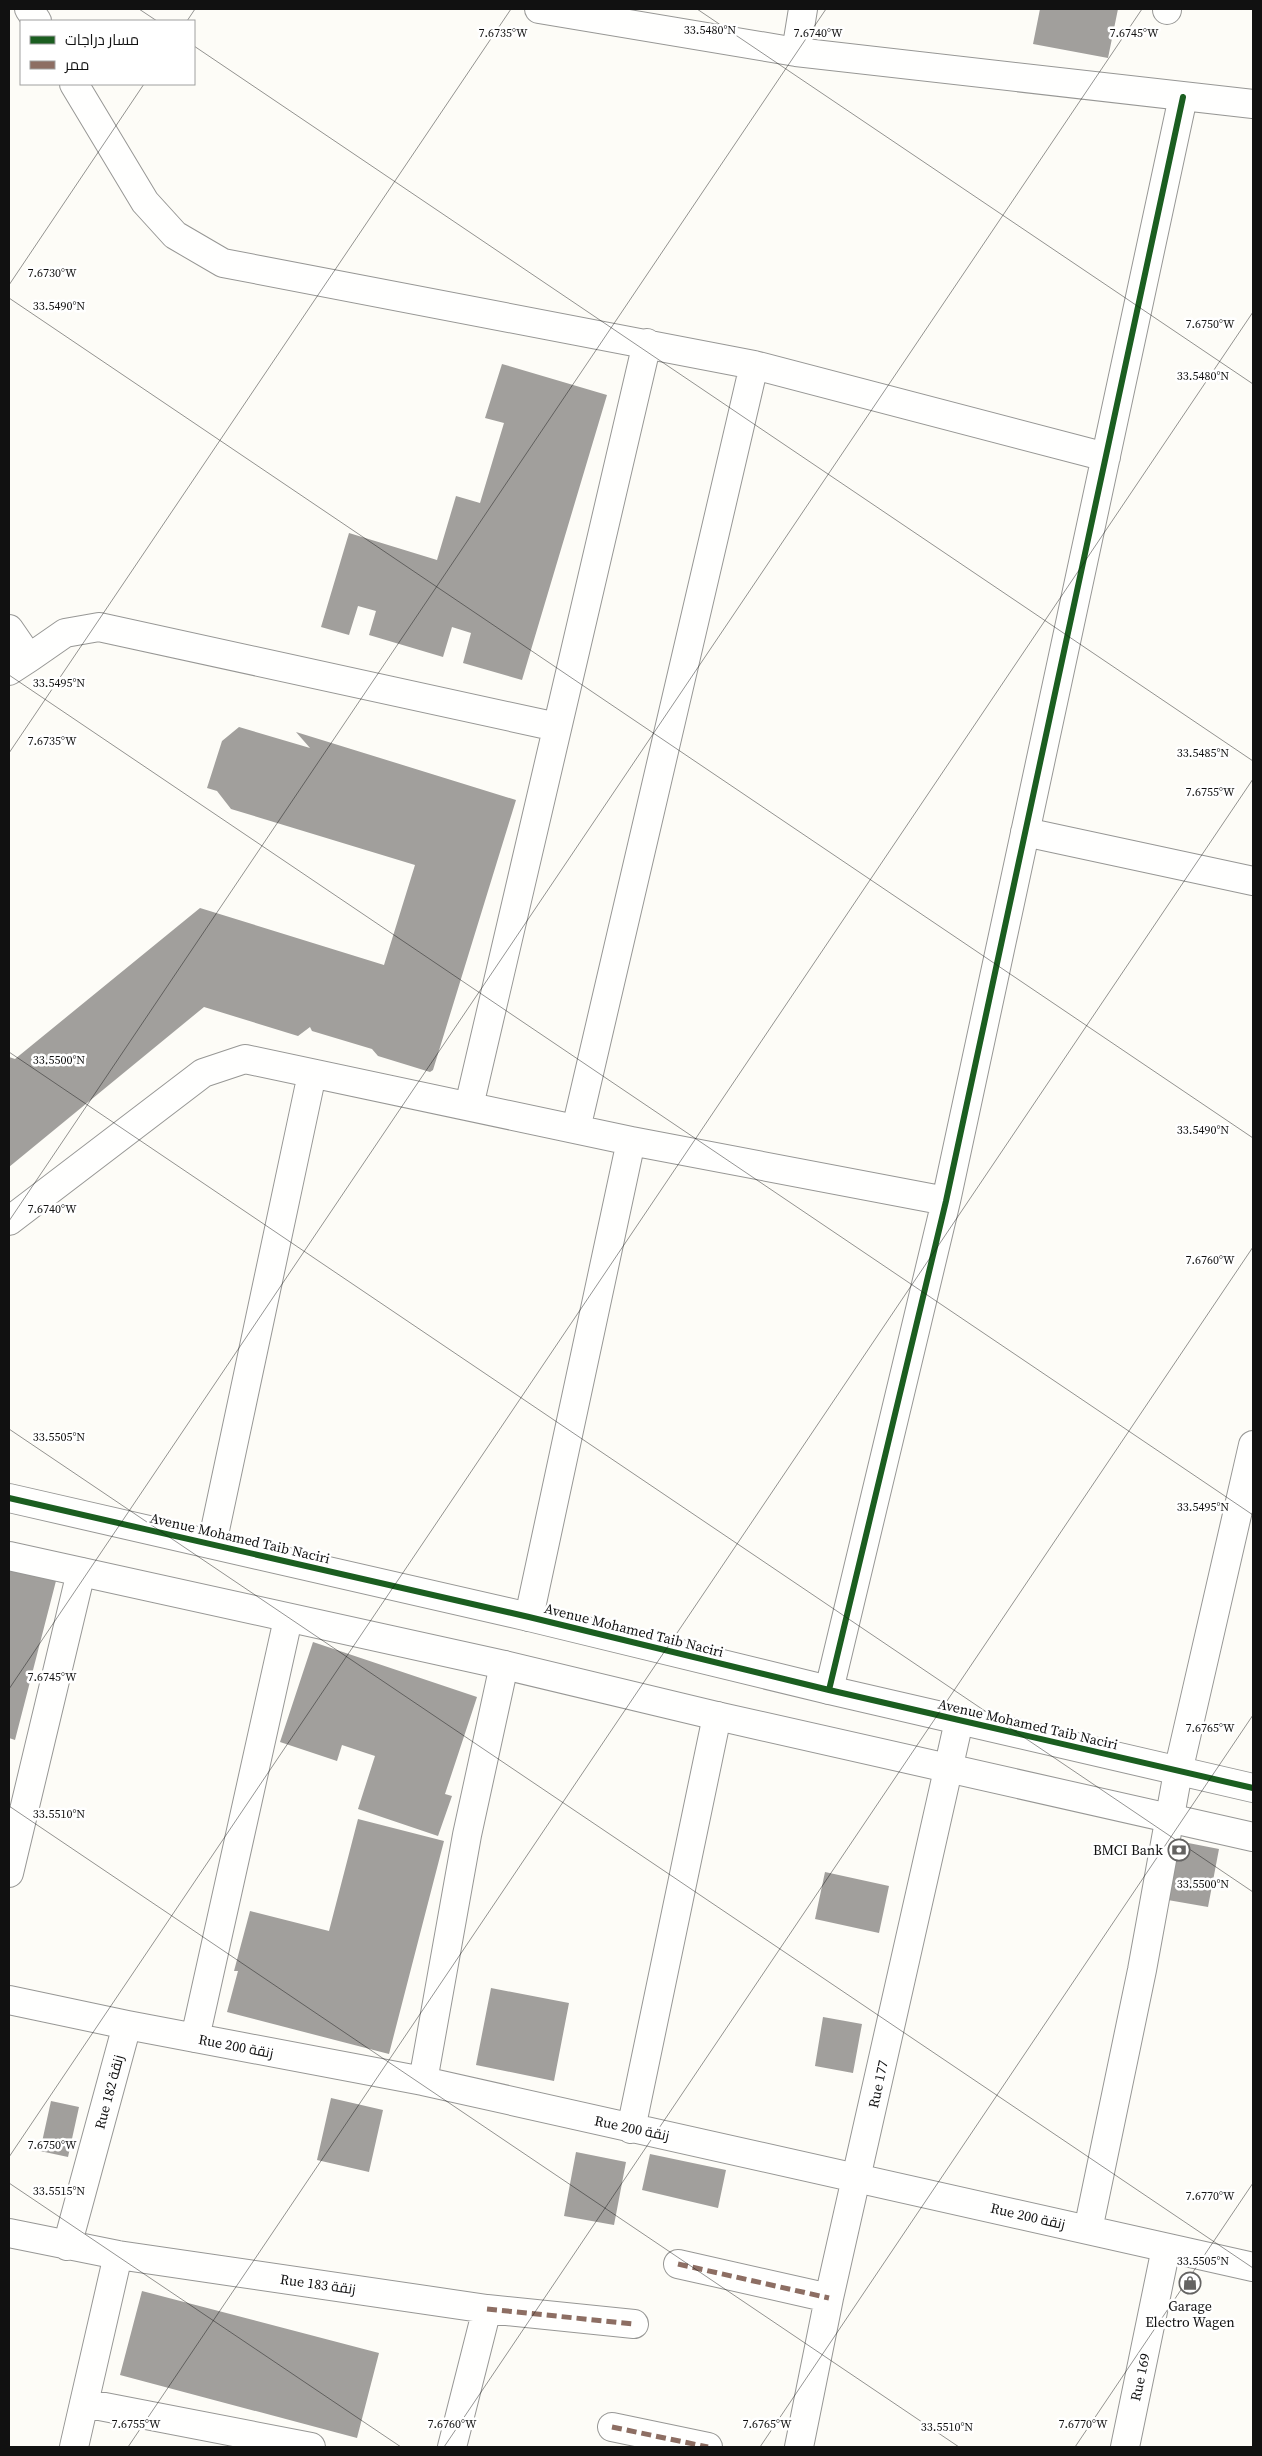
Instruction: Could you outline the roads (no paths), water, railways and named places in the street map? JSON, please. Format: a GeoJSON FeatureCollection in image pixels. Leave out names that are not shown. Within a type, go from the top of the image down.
{"type":"FeatureCollection","features":[{"type":"Feature","properties":{"kind":"street"},"geometry":{"type":"LineString","coordinates":[[29,9],[35,20]]}},
{"type":"Feature","properties":{"kind":"street"},"geometry":{"type":"LineString","coordinates":[[539,9],[796,52],[1253,104]]}},
{"type":"Feature","properties":{"kind":"street"},"geometry":{"type":"LineString","coordinates":[[796,52],[804,9]]}},
{"type":"Feature","properties":{"kind":"street"},"geometry":{"type":"LineString","coordinates":[[75,85],[145,202],[175,235],[223,263],[648,343],[754,365],[1106,457]]}},
{"type":"Feature","properties":{"kind":"street"},"geometry":{"type":"LineString","coordinates":[[829,1690],[946,1201],[1183,97]]}},
{"type":"Feature","properties":{"kind":"street"},"geometry":{"type":"LineString","coordinates":[[469,1106],[648,343]]}},
{"type":"Feature","properties":{"kind":"street"},"geometry":{"type":"LineString","coordinates":[[576,1129],[754,365]]}},
{"type":"Feature","properties":{"kind":"street"},"geometry":{"type":"LineString","coordinates":[[9,629],[19,665],[65,632],[98,627],[557,726]]}},
{"type":"Feature","properties":{"kind":"street"},"geometry":{"type":"LineString","coordinates":[[1026,832],[1253,881]]}},
{"type":"Feature","properties":{"kind":"street"},"geometry":{"type":"LineString","coordinates":[[9,1221],[203,1073],[245,1059],[631,1141],[946,1201]]}},
{"type":"Feature","properties":{"kind":"street"},"geometry":{"type":"LineString","coordinates":[[212,1544],[312,1074]]}},
{"type":"Feature","properties":{"kind":"street"},"geometry":{"type":"LineString","coordinates":[[530,1617],[631,1141]]}},
{"type":"Feature","properties":{"kind":"street"},"geometry":{"type":"LineString","coordinates":[[1088,2230],[1142,1970],[1178,1772],[1253,1445]]}},
{"type":"Feature","properties":{"kind":"street","name":"Avenue Mohamed Taib Naciri"},"geometry":{"type":"LineString","coordinates":[[9,1498],[530,1617],[959,1721],[1253,1788]]}},
{"type":"Feature","properties":{"kind":"street"},"geometry":{"type":"LineString","coordinates":[[9,1556],[288,1619],[504,1665],[716,1716],[1253,1837]]}},
{"type":"Feature","properties":{"kind":"street"},"geometry":{"type":"LineString","coordinates":[[9,1873],[81,1572]]}},
{"type":"Feature","properties":{"kind":"street"},"geometry":{"type":"LineString","coordinates":[[195,2038],[288,1619]]}},
{"type":"Feature","properties":{"kind":"street"},"geometry":{"type":"LineString","coordinates":[[423,2081],[467,1835],[504,1665]]}},
{"type":"Feature","properties":{"kind":"street"},"geometry":{"type":"LineString","coordinates":[[631,2128],[716,1716]]}},
{"type":"Feature","properties":{"kind":"street","name":"Rue 177"},"geometry":{"type":"LineString","coordinates":[[799,2447],[830,2298],[959,1721]]}},
{"type":"Feature","properties":{"kind":"street","name":"Rue 200 زنقة"},"geometry":{"type":"LineString","coordinates":[[9,2000],[127,2025],[423,2081],[858,2177],[1253,2268]]}},
{"type":"Feature","properties":{"kind":"street","name":"Rue 182 زنقة"},"geometry":{"type":"LineString","coordinates":[[67,2246],[127,2025]]}},
{"type":"Feature","properties":{"kind":"street","name":"Rue 183 زنقة"},"geometry":{"type":"LineString","coordinates":[[9,2233],[118,2255],[486,2309],[634,2324]]}},
{"type":"Feature","properties":{"kind":"street","name":"Rue 169"},"geometry":{"type":"LineString","coordinates":[[1125,2447],[1166,2248]]}},
{"type":"Feature","properties":{"kind":"street"},"geometry":{"type":"LineString","coordinates":[[74,2447],[118,2255]]}},
{"type":"Feature","properties":{"kind":"street"},"geometry":{"type":"LineString","coordinates":[[678,2264],[830,2298]]}},
{"type":"Feature","properties":{"kind":"street"},"geometry":{"type":"LineString","coordinates":[[452,2447],[486,2309]]}},
{"type":"Feature","properties":{"kind":"street"},"geometry":{"type":"LineString","coordinates":[[84,2403],[311,2447]]}},
{"type":"Feature","properties":{"kind":"street"},"geometry":{"type":"LineString","coordinates":[[612,2427],[708,2447]]}},
{"type":"Feature","properties":{"kind":"place","name":"BMCI Bank"},"geometry":{"type":"Point","coordinates":[1179,1850]}},
{"type":"Feature","properties":{"kind":"place","name":"Garage Electro Wagen"},"geometry":{"type":"Point","coordinates":[1190,2283]}}]}
